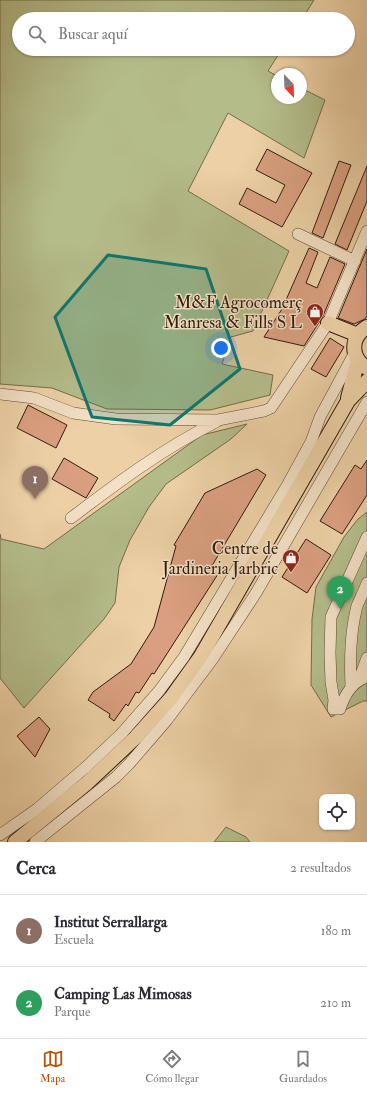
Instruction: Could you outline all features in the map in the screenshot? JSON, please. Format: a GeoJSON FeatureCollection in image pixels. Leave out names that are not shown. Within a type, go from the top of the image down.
{"type":"FeatureCollection","features":[{"type":"Feature","properties":{"kind":"main road"},"geometry":{"type":"LineString","coordinates":[[15,842],[88,783],[136,737],[171,698],[201,656],[252,570],[348,401],[360,360],[355,342],[362,331],[328,323]]}},
{"type":"Feature","properties":{"kind":"main road"},"geometry":{"type":"LineString","coordinates":[[348,401],[367,381]]}},
{"type":"Feature","properties":{"kind":"street"},"geometry":{"type":"LineString","coordinates":[[0,394],[34,398],[73,413],[116,419],[218,420],[264,411],[271,408],[328,323],[367,232]]}},
{"type":"Feature","properties":{"kind":"street"},"geometry":{"type":"LineString","coordinates":[[298,234],[355,261]]}},
{"type":"Feature","properties":{"kind":"street"},"geometry":{"type":"LineString","coordinates":[[0,834],[37,809],[86,767],[122,733],[159,691],[184,657],[227,586],[311,442],[320,417],[360,360]]}},
{"type":"Feature","properties":{"kind":"street"},"geometry":{"type":"LineString","coordinates":[[35,842],[116,777],[167,720],[212,660],[264,579],[367,402]]}},
{"type":"Feature","properties":{"kind":"street"},"geometry":{"type":"LineString","coordinates":[[71,518],[120,480],[189,435],[218,420]]}},
{"type":"Feature","properties":{"kind":"street"},"geometry":{"type":"LineString","coordinates":[[367,536],[331,618],[330,654],[331,682],[334,700],[333,709],[340,709],[344,696],[359,681],[367,658]]}},
{"type":"Feature","properties":{"kind":"street"},"geometry":{"type":"LineString","coordinates":[[227,586],[252,570]]}},
{"type":"Feature","properties":{"kind":"street"},"geometry":{"type":"LineString","coordinates":[[236,597],[264,579]]}},
{"type":"Feature","properties":{"kind":"street"},"geometry":{"type":"LineString","coordinates":[[359,681],[350,664],[354,622],[358,605],[367,583]]}},
{"type":"Feature","properties":{"kind":"highlighted area"},"geometry":{"type":"Polygon","coordinates":[[[108,255],[206,269],[240,369],[170,425],[92,417],[55,317],[108,255]]]}},
{"type":"Feature","properties":{"kind":"green space"},"geometry":{"type":"Polygon","coordinates":[[[0,0],[314,0],[306,12],[12,12],[12,56],[278,56],[268,71],[271,73],[271,104],[307,104],[307,91],[325,100],[304,158],[228,113],[188,191],[289,251],[253,331],[231,337],[222,364],[273,375],[270,395],[210,410],[107,409],[52,388],[0,384],[0,0]]]}},
{"type":"Feature","properties":{"kind":"green space"},"geometry":{"type":"Polygon","coordinates":[[[247,424],[231,439],[166,484],[149,507],[130,540],[119,567],[115,603],[104,619],[24,708],[0,678],[0,534],[1,539],[44,549],[202,435],[247,424]]]}},
{"type":"Feature","properties":{"kind":"green space"},"geometry":{"type":"Polygon","coordinates":[[[367,512],[367,701],[363,701],[331,717],[311,685],[312,619],[316,587],[344,537],[358,519],[367,512]]]}},
{"type":"Feature","properties":{"kind":"green space"},"geometry":{"type":"Polygon","coordinates":[[[226,827],[246,837],[250,842],[214,842],[226,827]]]}},
{"type":"Feature","properties":{"kind":"building"},"geometry":{"type":"Polygon","coordinates":[[[267,149],[312,173],[282,227],[239,204],[247,188],[276,203],[285,185],[256,170],[267,149]]]}},
{"type":"Feature","properties":{"kind":"building"},"geometry":{"type":"Polygon","coordinates":[[[339,161],[351,165],[323,238],[312,233],[339,161]]]}},
{"type":"Feature","properties":{"kind":"building"},"geometry":{"type":"Polygon","coordinates":[[[367,166],[367,201],[347,250],[335,244],[367,166]]]}},
{"type":"Feature","properties":{"kind":"building"},"geometry":{"type":"Polygon","coordinates":[[[309,248],[318,252],[306,283],[317,288],[330,257],[345,264],[323,316],[304,346],[264,337],[282,309],[309,248]]]}},
{"type":"Feature","properties":{"kind":"building"},"geometry":{"type":"Polygon","coordinates":[[[367,249],[367,316],[365,319],[354,324],[338,318],[367,249]]]}},
{"type":"Feature","properties":{"kind":"building"},"geometry":{"type":"Polygon","coordinates":[[[330,338],[344,347],[326,377],[311,369],[330,338]]]}},
{"type":"Feature","properties":{"kind":"building"},"geometry":{"type":"Polygon","coordinates":[[[28,405],[67,425],[56,448],[17,428],[28,405]]]}},
{"type":"Feature","properties":{"kind":"building"},"geometry":{"type":"Polygon","coordinates":[[[64,458],[98,478],[86,498],[52,479],[64,458]]]}},
{"type":"Feature","properties":{"kind":"building"},"geometry":{"type":"Polygon","coordinates":[[[367,460],[367,495],[342,534],[320,521],[355,465],[361,469],[367,460]]]}},
{"type":"Feature","properties":{"kind":"building"},"geometry":{"type":"Polygon","coordinates":[[[257,469],[266,475],[210,569],[218,574],[154,674],[152,673],[139,693],[136,692],[128,706],[126,704],[114,721],[109,717],[110,714],[88,700],[93,692],[131,664],[154,627],[176,546],[174,545],[205,493],[257,469]]]}},
{"type":"Feature","properties":{"kind":"building"},"geometry":{"type":"Polygon","coordinates":[[[306,539],[331,555],[307,593],[282,577],[306,539]]]}},
{"type":"Feature","properties":{"kind":"building"},"geometry":{"type":"Polygon","coordinates":[[[39,717],[50,729],[35,757],[17,736],[39,717]]]}},
{"type":"Feature","properties":{"kind":"place","name":"M&F Agrocomerç Manresa & Fills S L"},"geometry":{"type":"Point","coordinates":[315,327]}},
{"type":"Feature","properties":{"kind":"place","name":"Institut Serrallarga"},"geometry":{"type":"Point","coordinates":[35,499]}},
{"type":"Feature","properties":{"kind":"place","name":"Centre de Jardineria Jarbric"},"geometry":{"type":"Point","coordinates":[291,573]}},
{"type":"Feature","properties":{"kind":"place","name":"Camping Las Mimosas"},"geometry":{"type":"Point","coordinates":[340,609]}}]}
